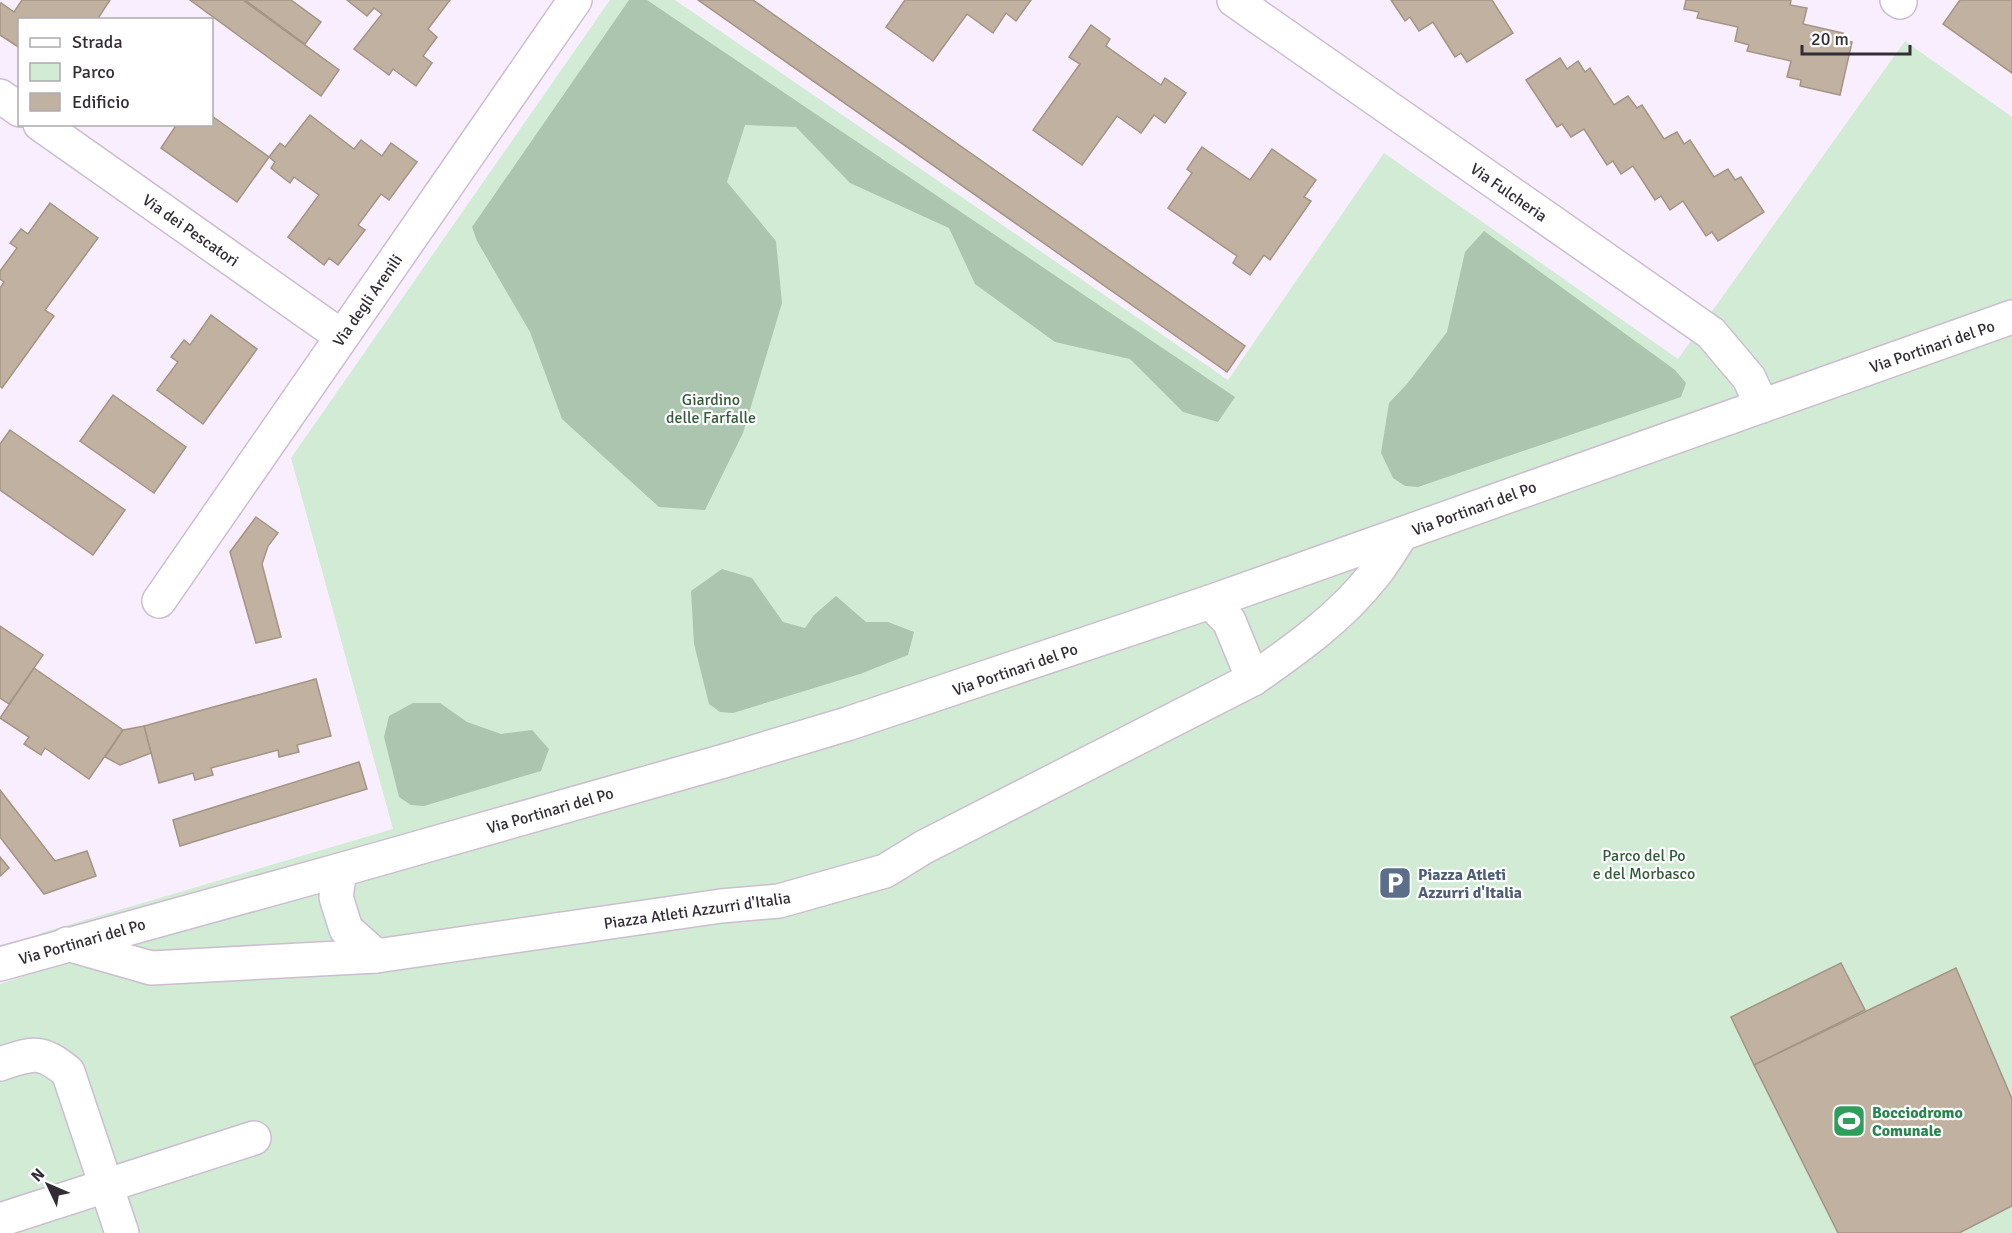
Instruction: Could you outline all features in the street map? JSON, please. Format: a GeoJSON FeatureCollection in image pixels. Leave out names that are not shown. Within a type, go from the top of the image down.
{"type":"FeatureCollection","features":[{"type":"Feature","properties":{"kind":"street","name":"Via degli Arenili"},"geometry":{"type":"LineString","coordinates":[[159,601],[575,0]]}},
{"type":"Feature","properties":{"kind":"street","name":"Via Fulcheria"},"geometry":{"type":"LineString","coordinates":[[1234,0],[1711,333],[1749,378],[1762,406]]}},
{"type":"Feature","properties":{"kind":"street"},"geometry":{"type":"LineString","coordinates":[[0,96],[18,109]]}},
{"type":"Feature","properties":{"kind":"street","name":"Via dei Pescatori"},"geometry":{"type":"LineString","coordinates":[[43,126],[341,336]]}},
{"type":"Feature","properties":{"kind":"street","name":"Via Portinari del Po"},"geometry":{"type":"LineString","coordinates":[[0,964],[836,728],[1210,602],[2012,317]]}},
{"type":"Feature","properties":{"kind":"street","name":"Piazza Atleti Azzurri d'Italia"},"geometry":{"type":"LineString","coordinates":[[67,945],[151,968],[376,956],[720,906],[778,901],[885,871],[924,847],[1253,679],[1294,651],[1338,615],[1373,576],[1402,534]]}},
{"type":"Feature","properties":{"kind":"street"},"geometry":{"type":"LineString","coordinates":[[1210,602],[1229,621],[1253,679]]}},
{"type":"Feature","properties":{"kind":"street"},"geometry":{"type":"LineString","coordinates":[[339,870],[336,897],[346,929],[376,956]]}},
{"type":"Feature","properties":{"kind":"street"},"geometry":{"type":"LineString","coordinates":[[0,1064],[29,1055],[51,1058],[68,1072],[122,1233]]}},
{"type":"Feature","properties":{"kind":"street"},"geometry":{"type":"LineString","coordinates":[[0,1220],[254,1138]]}},
{"type":"Feature","properties":{"kind":"green space"},"geometry":{"type":"Polygon","coordinates":[[[610,0],[675,0],[1228,380],[1384,153],[1678,359],[1905,41],[2012,117],[2012,1233],[0,1233],[0,984],[29,974],[41,933],[393,829],[291,458],[610,0]]]}},
{"type":"Feature","properties":{"kind":"green space","name":"Giardino delle Farfalle"},"geometry":{"type":"Polygon","coordinates":[[[629,0],[647,0],[1235,397],[1218,422],[1183,412],[1130,359],[1055,342],[975,284],[949,228],[850,183],[796,127],[745,125],[727,182],[776,241],[782,303],[743,433],[705,510],[659,507],[562,419],[530,332],[477,241],[472,227],[629,0]]]}},
{"type":"Feature","properties":{"kind":"green space"},"geometry":{"type":"Polygon","coordinates":[[[1484,231],[1675,370],[1686,383],[1681,397],[1418,487],[1405,486],[1393,478],[1381,453],[1389,403],[1407,384],[1447,332],[1465,252],[1484,231]]]}},
{"type":"Feature","properties":{"kind":"green space"},"geometry":{"type":"Polygon","coordinates":[[[722,569],[752,578],[783,622],[805,628],[814,615],[836,596],[866,622],[888,622],[914,632],[908,655],[860,674],[733,713],[720,712],[709,704],[694,644],[691,591],[722,569]]]}},
{"type":"Feature","properties":{"kind":"green space"},"geometry":{"type":"Polygon","coordinates":[[[413,703],[440,703],[467,722],[501,734],[532,730],[549,749],[541,771],[424,806],[411,805],[399,797],[384,737],[389,716],[413,703]]]}},
{"type":"Feature","properties":{"kind":"building"},"geometry":{"type":"Polygon","coordinates":[[[22,0],[110,0],[98,18],[18,18],[18,47],[0,35],[0,4],[14,12],[22,0]]]}},
{"type":"Feature","properties":{"kind":"building"},"geometry":{"type":"Polygon","coordinates":[[[190,0],[243,0],[339,70],[321,96],[190,0]]]}},
{"type":"Feature","properties":{"kind":"building"},"geometry":{"type":"Polygon","coordinates":[[[245,0],[291,0],[321,22],[305,44],[245,0]]]}},
{"type":"Feature","properties":{"kind":"building"},"geometry":{"type":"Polygon","coordinates":[[[347,0],[450,0],[428,29],[437,37],[423,56],[432,63],[416,86],[393,69],[389,75],[354,49],[382,14],[374,8],[367,16],[347,0]]]}},
{"type":"Feature","properties":{"kind":"building"},"geometry":{"type":"Polygon","coordinates":[[[698,0],[753,0],[1245,346],[1227,372],[698,0]]]}},
{"type":"Feature","properties":{"kind":"building"},"geometry":{"type":"Polygon","coordinates":[[[905,0],[1031,0],[1016,21],[1006,13],[993,33],[967,14],[933,61],[886,27],[905,0]]]}},
{"type":"Feature","properties":{"kind":"building"},"geometry":{"type":"Polygon","coordinates":[[[1391,0],[1492,0],[1513,33],[1467,62],[1461,53],[1455,57],[1433,22],[1419,31],[1410,17],[1405,21],[1391,0]]]}},
{"type":"Feature","properties":{"kind":"building"},"geometry":{"type":"Polygon","coordinates":[[[1686,0],[1791,0],[1790,5],[1807,8],[1803,24],[1843,33],[1842,40],[1852,42],[1840,95],[1800,86],[1801,80],[1787,77],[1791,61],[1747,51],[1749,45],[1735,41],[1738,27],[1697,18],[1699,12],[1684,9],[1686,0]]]}},
{"type":"Feature","properties":{"kind":"building"},"geometry":{"type":"Polygon","coordinates":[[[1960,0],[2012,0],[2012,73],[1943,24],[1960,0]]]}},
{"type":"Feature","properties":{"kind":"building"},"geometry":{"type":"Polygon","coordinates":[[[1091,25],[1110,39],[1106,46],[1161,85],[1165,78],[1186,93],[1165,123],[1154,115],[1141,133],[1117,116],[1082,165],[1033,130],[1080,64],[1069,57],[1091,25]]]}},
{"type":"Feature","properties":{"kind":"building"},"geometry":{"type":"Polygon","coordinates":[[[1560,58],[1567,69],[1578,61],[1585,72],[1590,68],[1614,105],[1628,96],[1637,108],[1642,105],[1664,139],[1677,132],[1684,144],[1690,140],[1714,177],[1728,169],[1735,180],[1741,177],[1764,212],[1718,241],[1712,232],[1706,236],[1683,201],[1670,210],[1661,196],[1655,200],[1633,166],[1621,174],[1613,161],[1607,165],[1584,129],[1571,137],[1562,124],[1557,127],[1526,80],[1560,58]]]}},
{"type":"Feature","properties":{"kind":"building"},"geometry":{"type":"Polygon","coordinates":[[[310,115],[354,149],[361,140],[382,156],[391,143],[417,162],[389,200],[381,194],[358,225],[365,230],[338,265],[329,258],[324,265],[288,237],[319,195],[294,177],[290,183],[271,168],[275,162],[269,157],[280,143],[285,147],[310,115]]]}},
{"type":"Feature","properties":{"kind":"building"},"geometry":{"type":"Polygon","coordinates":[[[213,117],[269,157],[237,202],[161,148],[176,126],[213,126],[213,117]]]}},
{"type":"Feature","properties":{"kind":"building"},"geometry":{"type":"Polygon","coordinates":[[[1202,147],[1250,180],[1272,149],[1316,180],[1304,197],[1311,201],[1270,260],[1264,255],[1250,275],[1233,263],[1237,256],[1168,208],[1192,173],[1187,169],[1202,147]]]}},
{"type":"Feature","properties":{"kind":"building"},"geometry":{"type":"Polygon","coordinates":[[[50,203],[98,238],[45,310],[54,316],[2,388],[0,386],[0,288],[4,282],[0,279],[0,271],[17,248],[10,243],[21,229],[28,234],[50,203]]]}},
{"type":"Feature","properties":{"kind":"building"},"geometry":{"type":"Polygon","coordinates":[[[211,315],[257,349],[203,424],[157,390],[178,362],[171,357],[184,340],[190,345],[211,315]]]}},
{"type":"Feature","properties":{"kind":"building"},"geometry":{"type":"Polygon","coordinates":[[[113,395],[186,447],[154,493],[80,441],[113,395]]]}},
{"type":"Feature","properties":{"kind":"building"},"geometry":{"type":"Polygon","coordinates":[[[10,430],[125,510],[93,555],[0,490],[0,444],[10,430]]]}},
{"type":"Feature","properties":{"kind":"building"},"geometry":{"type":"Polygon","coordinates":[[[256,517],[278,533],[268,546],[262,564],[281,637],[256,643],[230,552],[256,517]]]}},
{"type":"Feature","properties":{"kind":"building"},"geometry":{"type":"Polygon","coordinates":[[[0,626],[43,655],[9,704],[0,698],[0,626]]]}},
{"type":"Feature","properties":{"kind":"building"},"geometry":{"type":"Polygon","coordinates":[[[34,668],[123,730],[89,779],[45,748],[41,755],[24,744],[29,737],[0,718],[34,668]]]}},
{"type":"Feature","properties":{"kind":"building"},"geometry":{"type":"Polygon","coordinates":[[[316,679],[331,736],[297,745],[299,752],[279,757],[278,750],[211,768],[213,775],[195,780],[193,773],[159,783],[144,726],[316,679]]]}},
{"type":"Feature","properties":{"kind":"building"},"geometry":{"type":"Polygon","coordinates":[[[144,726],[151,753],[120,765],[105,757],[123,730],[144,726]]]}},
{"type":"Feature","properties":{"kind":"building"},"geometry":{"type":"Polygon","coordinates":[[[359,762],[367,789],[180,846],[173,820],[359,762]]]}},
{"type":"Feature","properties":{"kind":"building"},"geometry":{"type":"Polygon","coordinates":[[[0,790],[55,861],[87,851],[96,876],[44,894],[0,837],[0,790]]]}},
{"type":"Feature","properties":{"kind":"building"},"geometry":{"type":"Polygon","coordinates":[[[0,857],[9,868],[0,876],[0,857]]]}},
{"type":"Feature","properties":{"kind":"building"},"geometry":{"type":"Polygon","coordinates":[[[1841,963],[1865,1010],[1754,1065],[1731,1017],[1841,963]]]}},
{"type":"Feature","properties":{"kind":"building"},"geometry":{"type":"Polygon","coordinates":[[[1956,968],[2012,1099],[2012,1206],[1959,1233],[1838,1233],[1754,1065],[1956,968]]]}},
{"type":"Feature","properties":{"kind":"place","name":"Piazza Atleti Azzurri d'Italia"},"geometry":{"type":"Point","coordinates":[1395,883]}},
{"type":"Feature","properties":{"kind":"place","name":"Bocciodromo Comunale"},"geometry":{"type":"Point","coordinates":[1849,1121]}},
{"type":"Feature","properties":{"kind":"park label","name":"Parco del Po e del Morbasco"},"geometry":{"type":"Point","coordinates":[1644,864]}}]}
